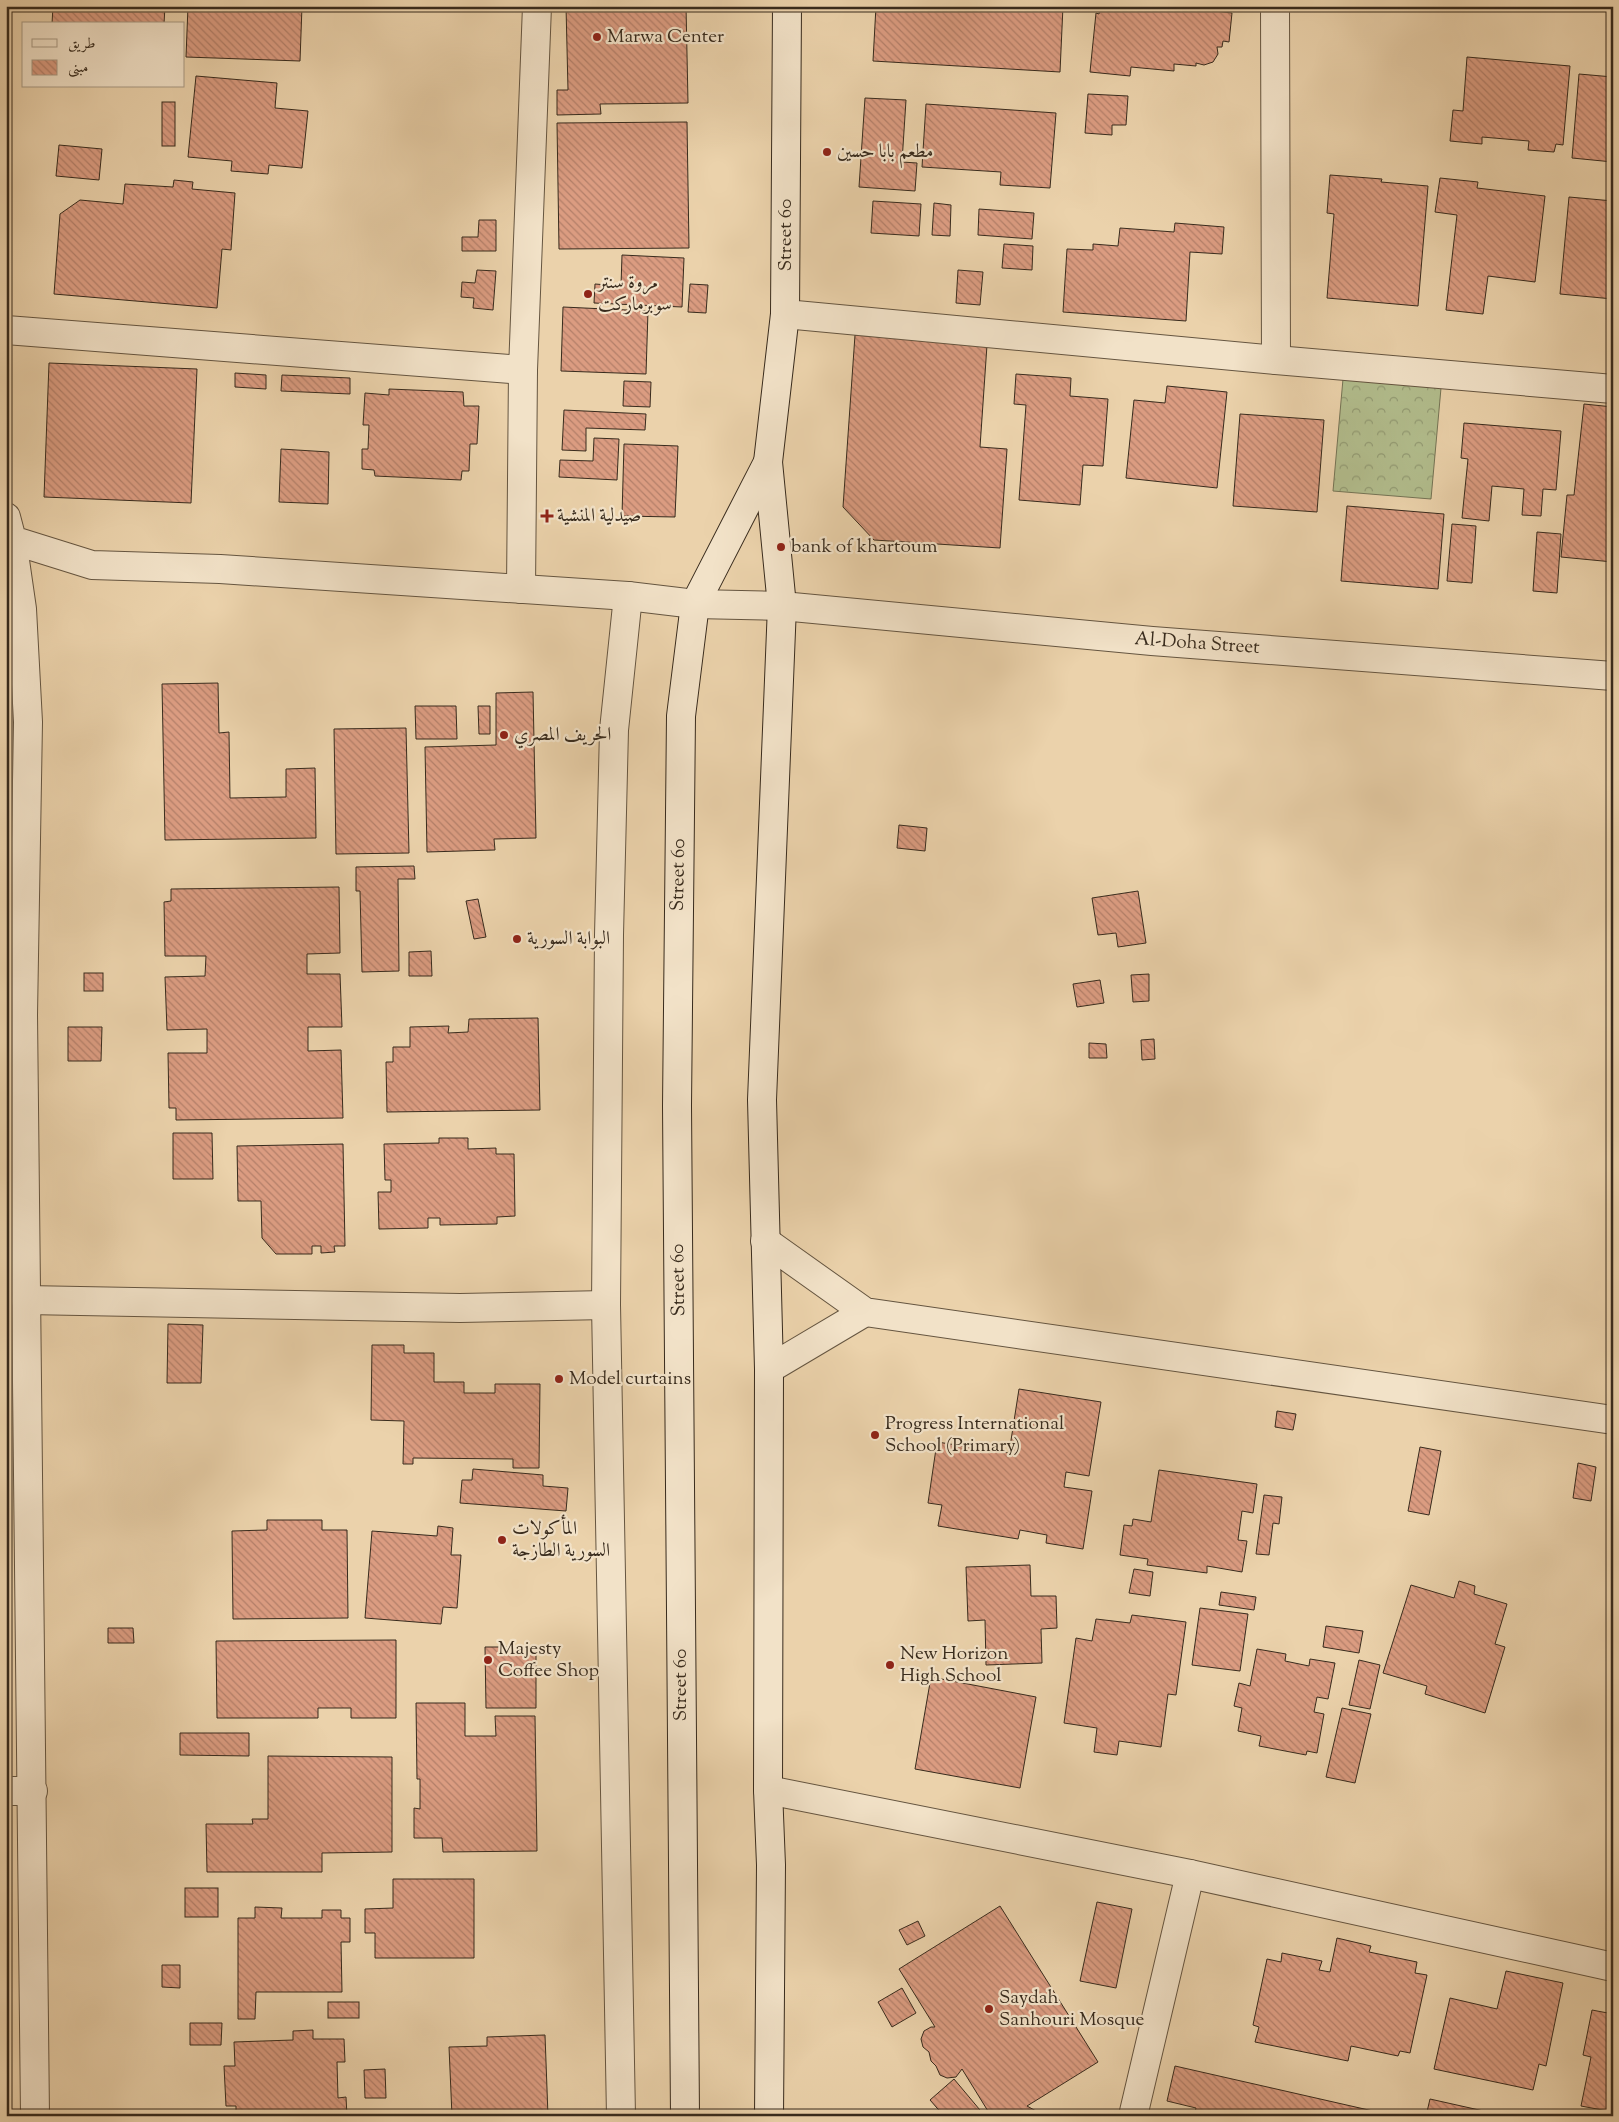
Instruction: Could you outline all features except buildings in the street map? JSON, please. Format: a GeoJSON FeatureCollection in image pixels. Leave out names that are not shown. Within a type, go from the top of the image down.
{"type":"FeatureCollection","features":[{"type":"Feature","properties":{"kind":"street"},"geometry":{"type":"LineString","coordinates":[[521,589],[523,370],[537,6]]}},
{"type":"Feature","properties":{"kind":"street","name":"Street 60"},"geometry":{"type":"LineString","coordinates":[[769,2116],[769,1369],[762,1100],[782,606],[768,462],[785,314],[787,6]]}},
{"type":"Feature","properties":{"kind":"street"},"geometry":{"type":"LineString","coordinates":[[1275,6],[1276,360]]}},
{"type":"Feature","properties":{"kind":"street"},"geometry":{"type":"LineString","coordinates":[[785,314],[1276,360],[1613,389]]}},
{"type":"Feature","properties":{"kind":"street"},"geometry":{"type":"LineString","coordinates":[[6,330],[523,370]]}},
{"type":"Feature","properties":{"kind":"street","name":"Street 60"},"geometry":{"type":"LineString","coordinates":[[685,2116],[677,1096],[681,716],[695,604],[768,462]]}},
{"type":"Feature","properties":{"kind":"street"},"geometry":{"type":"LineString","coordinates":[[9,529],[14,609],[28,722],[15,1015],[26,1300],[17,1449],[19,1791],[35,2116]]}},
{"type":"Feature","properties":{"kind":"street","name":"Al-Doha Street"},"geometry":{"type":"LineString","coordinates":[[9,529],[92,565],[220,569],[628,596],[695,604],[782,606],[1152,641],[1613,676]]}},
{"type":"Feature","properties":{"kind":"street"},"geometry":{"type":"LineString","coordinates":[[621,2116],[606,1305],[609,935],[614,740],[628,596]]}},
{"type":"Feature","properties":{"kind":"street"},"geometry":{"type":"LineString","coordinates":[[765,1241],[865,1312],[1613,1420]]}},
{"type":"Feature","properties":{"kind":"street"},"geometry":{"type":"LineString","coordinates":[[26,1300],[460,1308],[606,1305]]}},
{"type":"Feature","properties":{"kind":"street"},"geometry":{"type":"LineString","coordinates":[[769,1369],[865,1312]]}},
{"type":"Feature","properties":{"kind":"street"},"geometry":{"type":"LineString","coordinates":[[768,1790],[1190,1874],[1613,1967]]}},
{"type":"Feature","properties":{"kind":"street"},"geometry":{"type":"LineString","coordinates":[[1133,2116],[1190,1874]]}},
{"type":"Feature","properties":{"kind":"green space"},"geometry":{"type":"Polygon","coordinates":[[[1343,379],[1441,388],[1431,499],[1333,491],[1343,379]]]}},
{"type":"Feature","properties":{"kind":"place","name":"Marwa Center"},"geometry":{"type":"Point","coordinates":[597,37]}},
{"type":"Feature","properties":{"kind":"place","name":"مطعم بابا حسين"},"geometry":{"type":"Point","coordinates":[827,152]}},
{"type":"Feature","properties":{"kind":"place","name":"مروة سنتر سوبرماركت"},"geometry":{"type":"Point","coordinates":[588,294]}},
{"type":"Feature","properties":{"kind":"place","name":"صيدلية المنشية"},"geometry":{"type":"Point","coordinates":[547,516]}},
{"type":"Feature","properties":{"kind":"place","name":"bank of khartoum"},"geometry":{"type":"Point","coordinates":[781,547]}},
{"type":"Feature","properties":{"kind":"place","name":"الحريف المصري"},"geometry":{"type":"Point","coordinates":[504,735]}},
{"type":"Feature","properties":{"kind":"place","name":"البوابة السورية"},"geometry":{"type":"Point","coordinates":[517,939]}},
{"type":"Feature","properties":{"kind":"place","name":"Model curtains"},"geometry":{"type":"Point","coordinates":[559,1379]}},
{"type":"Feature","properties":{"kind":"place","name":"Progress International School (Primary)"},"geometry":{"type":"Point","coordinates":[875,1435]}},
{"type":"Feature","properties":{"kind":"place","name":"المأكولات السورية الطازجة"},"geometry":{"type":"Point","coordinates":[502,1540]}},
{"type":"Feature","properties":{"kind":"place","name":"Majesty Coffee Shop"},"geometry":{"type":"Point","coordinates":[488,1660]}},
{"type":"Feature","properties":{"kind":"place","name":"New Horizon High School"},"geometry":{"type":"Point","coordinates":[890,1665]}},
{"type":"Feature","properties":{"kind":"place","name":"Saydah Sanhouri Mosque"},"geometry":{"type":"Point","coordinates":[989,2009]}}]}
